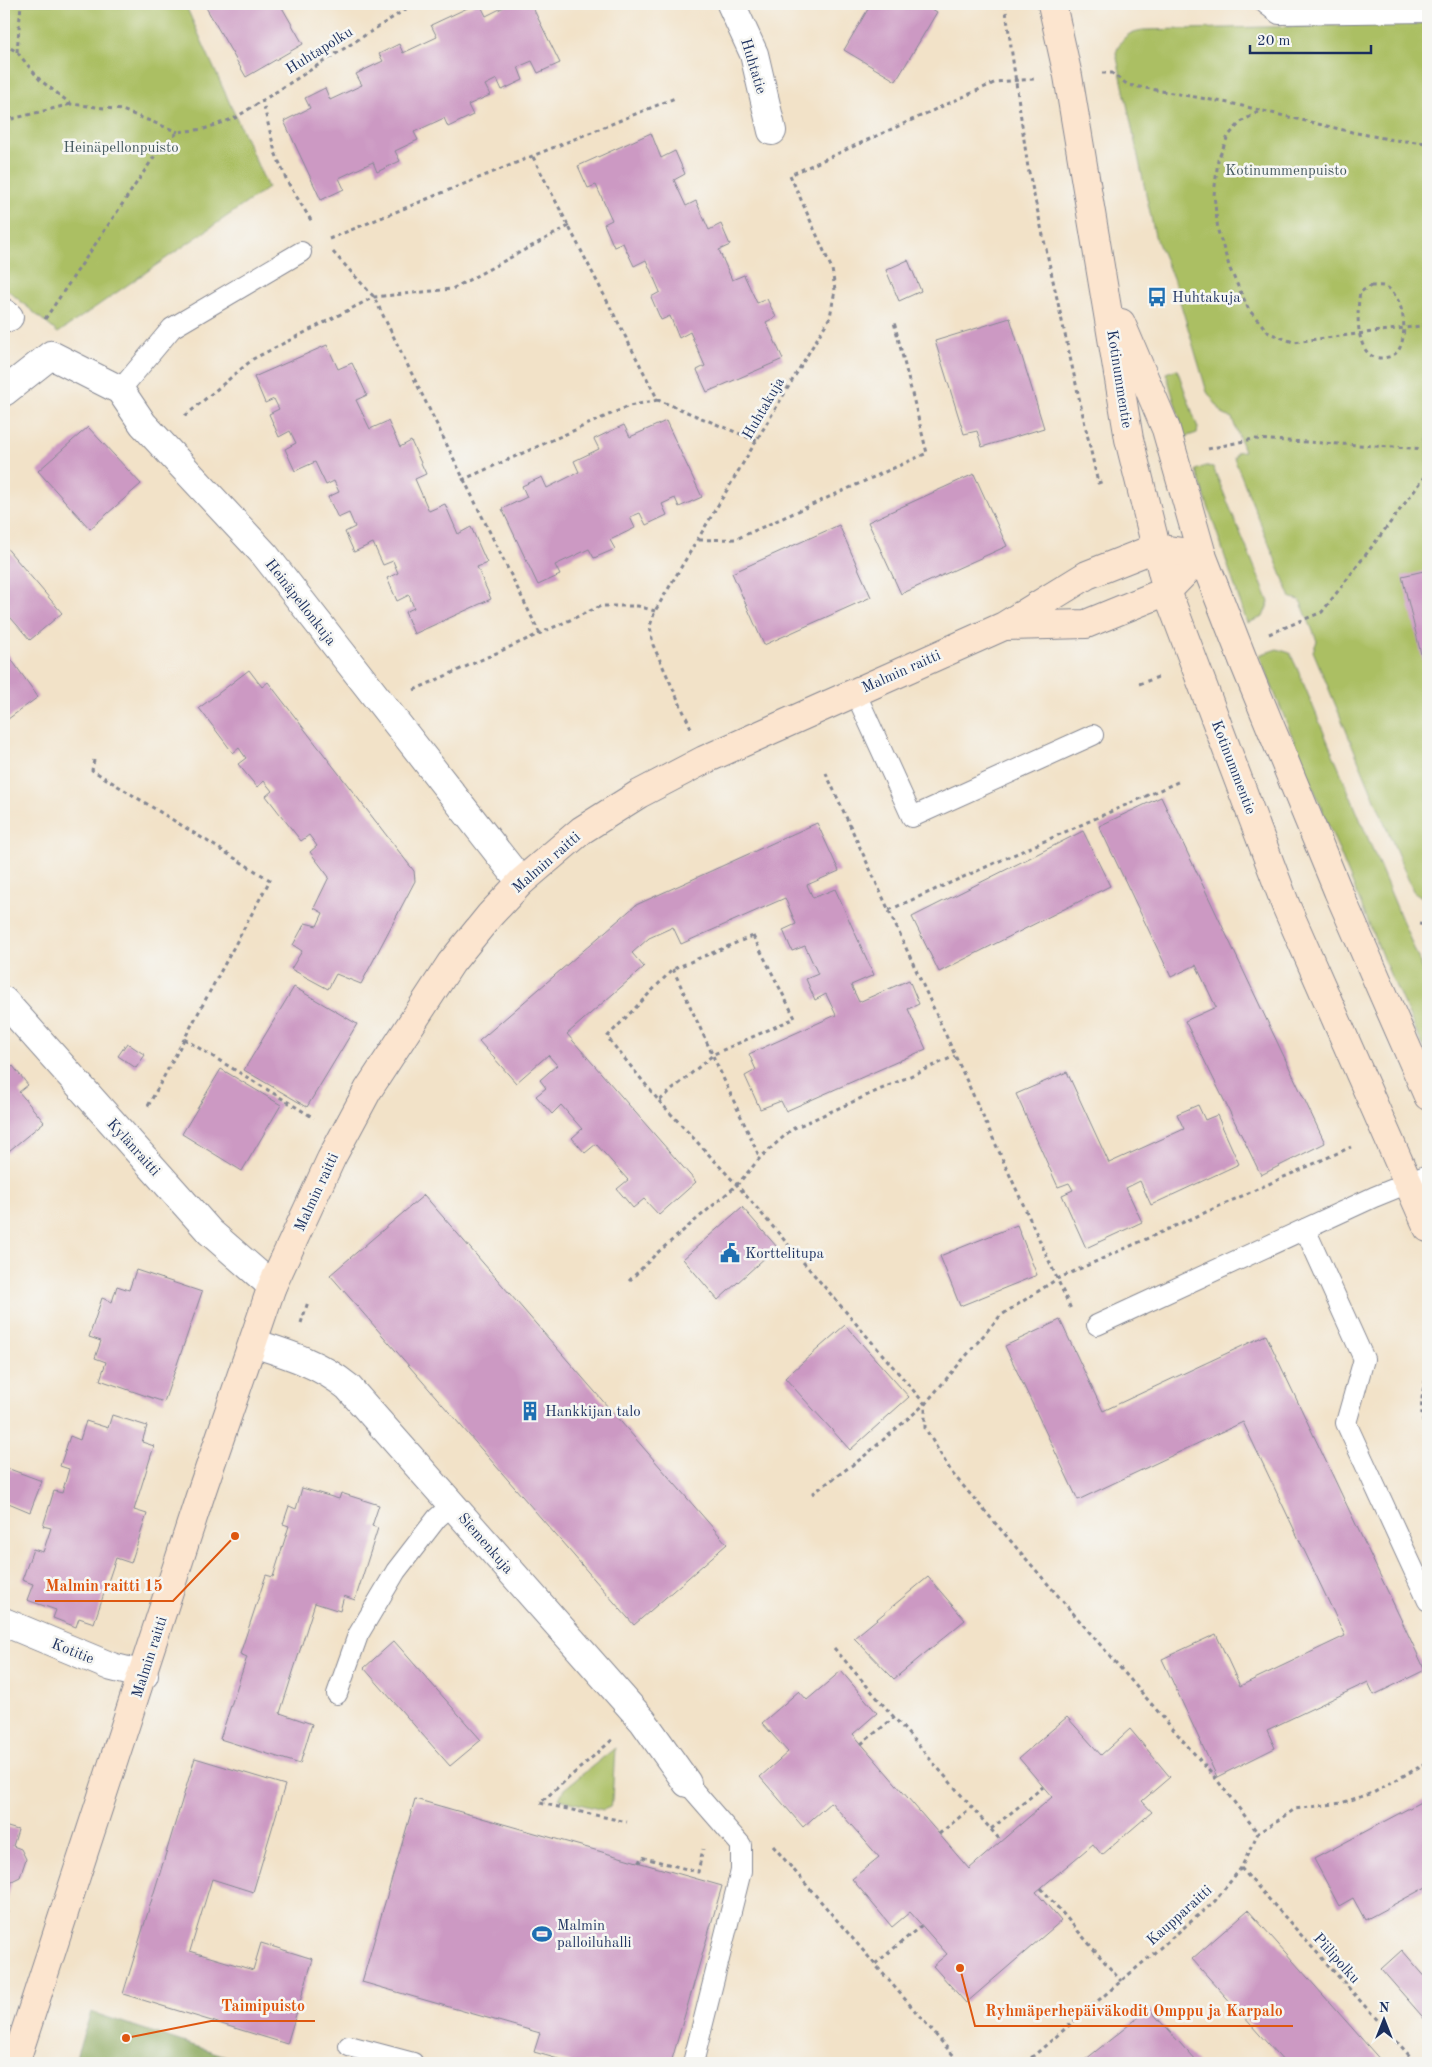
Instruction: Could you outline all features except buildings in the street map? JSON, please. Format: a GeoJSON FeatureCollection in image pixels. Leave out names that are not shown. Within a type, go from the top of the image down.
{"type":"FeatureCollection","features":[{"type":"Feature","properties":{"kind":"street","name":"Huhtatie"},"geometry":{"type":"LineString","coordinates":[[730,4],[754,54],[772,131]]}},
{"type":"Feature","properties":{"kind":"street","name":"Kotinummentie"},"geometry":{"type":"LineString","coordinates":[[1052,4],[1068,76],[1129,439],[1167,591],[1286,906],[1418,1179],[1428,1228]]}},
{"type":"Feature","properties":{"kind":"street","name":"Kotinummentie"},"geometry":{"type":"LineString","coordinates":[[1104,285],[1166,429],[1202,555],[1338,891],[1428,1096]]}},
{"type":"Feature","properties":{"kind":"street","name":"Heinäpellonkuja"},"geometry":{"type":"LineString","coordinates":[[4,392],[51,355],[120,390],[143,424],[265,555],[521,882]]}},
{"type":"Feature","properties":{"kind":"street","name":"Malmin raitti"},"geometry":{"type":"LineString","coordinates":[[15,2063],[144,1675],[202,1490],[272,1286],[331,1159],[368,1090],[451,963],[490,915],[521,882],[582,830],[639,794],[704,760],[1004,626],[1086,575],[1155,548],[1202,555]]}},
{"type":"Feature","properties":{"kind":"street","name":"Malmin raitti"},"geometry":{"type":"LineString","coordinates":[[1004,626],[1086,624],[1167,591],[1202,555]]}},
{"type":"Feature","properties":{"kind":"street","name":"Kylänraitti"},"geometry":{"type":"LineString","coordinates":[[4,1001],[210,1232],[272,1286]]}},
{"type":"Feature","properties":{"kind":"street","name":"Siemenkuja"},"geometry":{"type":"LineString","coordinates":[[253,1343],[291,1355],[331,1372],[367,1407],[643,1721],[687,1783]]}},
{"type":"Feature","properties":{"kind":"street","name":"Kotitie"},"geometry":{"type":"LineString","coordinates":[[4,1622],[112,1667],[144,1675]]}},
{"type":"Feature","properties":{"kind":"lane"},"geometry":{"type":"LineString","coordinates":[[1266,4],[1279,14],[1428,12]]}},
{"type":"Feature","properties":{"kind":"lane"},"geometry":{"type":"LineString","coordinates":[[120,390],[172,328],[301,252]]}},
{"type":"Feature","properties":{"kind":"lane"},"geometry":{"type":"LineString","coordinates":[[855,692],[912,817],[1093,735]]}},
{"type":"Feature","properties":{"kind":"lane"},"geometry":{"type":"LineString","coordinates":[[1096,1325],[1418,1179]]}},
{"type":"Feature","properties":{"kind":"lane"},"geometry":{"type":"LineString","coordinates":[[1305,1229],[1364,1359],[1346,1423],[1428,1601]]}},
{"type":"Feature","properties":{"kind":"lane"},"geometry":{"type":"LineString","coordinates":[[337,1694],[358,1635],[396,1571],[437,1518],[452,1505]]}},
{"type":"Feature","properties":{"kind":"lane"},"geometry":{"type":"LineString","coordinates":[[687,1783],[741,1845],[741,1871],[693,2063]]}},
{"type":"Feature","properties":{"kind":"lane"},"geometry":{"type":"LineString","coordinates":[[349,2046],[413,2063]]}},
{"type":"Feature","properties":{"kind":"path"},"geometry":{"type":"LineString","coordinates":[[17,52],[21,4]]}},
{"type":"Feature","properties":{"kind":"path","name":"Huhtapolku"},"geometry":{"type":"LineString","coordinates":[[178,132],[204,129],[234,118],[414,4]]}},
{"type":"Feature","properties":{"kind":"path"},"geometry":{"type":"LineString","coordinates":[[1004,4],[1028,168],[1098,483]]}},
{"type":"Feature","properties":{"kind":"path"},"geometry":{"type":"LineString","coordinates":[[4,44],[17,52],[40,80],[71,104]]}},
{"type":"Feature","properties":{"kind":"path"},"geometry":{"type":"LineString","coordinates":[[1112,73],[1128,85],[1234,104],[1259,112],[1394,140],[1428,143]]}},
{"type":"Feature","properties":{"kind":"path","name":"Huhtakuja"},"geometry":{"type":"LineString","coordinates":[[692,731],[653,645],[650,626],[655,611],[830,317],[836,290],[832,268],[790,175],[996,82],[1015,80]]}},
{"type":"Feature","properties":{"kind":"path"},"geometry":{"type":"LineString","coordinates":[[301,252],[675,98]]}},
{"type":"Feature","properties":{"kind":"path"},"geometry":{"type":"LineString","coordinates":[[262,99],[275,152],[287,181],[323,242],[374,297],[462,480],[540,634]]}},
{"type":"Feature","properties":{"kind":"path"},"geometry":{"type":"LineString","coordinates":[[4,121],[71,104],[122,110],[178,132],[158,151],[43,322]]}},
{"type":"Feature","properties":{"kind":"path"},"geometry":{"type":"LineString","coordinates":[[1259,112],[1241,122],[1228,136],[1218,160],[1214,194],[1218,231],[1230,268],[1249,310],[1269,333],[1293,342],[1358,332],[1428,326]]}},
{"type":"Feature","properties":{"kind":"path"},"geometry":{"type":"LineString","coordinates":[[533,157],[658,400]]}},
{"type":"Feature","properties":{"kind":"path"},"geometry":{"type":"LineString","coordinates":[[184,417],[253,359],[374,297],[452,289],[569,226]]}},
{"type":"Feature","properties":{"kind":"path"},"geometry":{"type":"LineString","coordinates":[[1371,286],[1385,287],[1395,295],[1401,310],[1404,328],[1398,352],[1389,358],[1378,359],[1368,353],[1358,332],[1357,306],[1360,292],[1371,286]]}},
{"type":"Feature","properties":{"kind":"path"},"geometry":{"type":"LineString","coordinates":[[699,540],[736,539],[927,453],[894,322]]}},
{"type":"Feature","properties":{"kind":"path"},"geometry":{"type":"LineString","coordinates":[[462,480],[629,406],[658,400],[757,441]]}},
{"type":"Feature","properties":{"kind":"path"},"geometry":{"type":"LineString","coordinates":[[1216,446],[1253,439],[1428,449]]}},
{"type":"Feature","properties":{"kind":"path"},"geometry":{"type":"LineString","coordinates":[[1290,626],[1322,612],[1428,473]]}},
{"type":"Feature","properties":{"kind":"path"},"geometry":{"type":"LineString","coordinates":[[405,694],[601,606],[638,606],[655,611]]}},
{"type":"Feature","properties":{"kind":"path"},"geometry":{"type":"LineString","coordinates":[[94,760],[92,770],[270,880],[128,1142]]}},
{"type":"Feature","properties":{"kind":"path"},"geometry":{"type":"LineString","coordinates":[[826,773],[1083,1335],[1096,1325]]}},
{"type":"Feature","properties":{"kind":"path"},"geometry":{"type":"LineString","coordinates":[[889,910],[1180,781]]}},
{"type":"Feature","properties":{"kind":"path"},"geometry":{"type":"LineString","coordinates":[[1419,924],[1428,925]]}},
{"type":"Feature","properties":{"kind":"path"},"geometry":{"type":"LineString","coordinates":[[659,1100],[714,1054],[795,1018],[753,936],[673,969],[606,1037],[659,1100],[737,1185],[925,1404],[925,1428],[952,1472],[1217,1780],[1258,1833],[1295,1810],[1340,1803],[1373,1793],[1428,1762]]}},
{"type":"Feature","properties":{"kind":"path"},"geometry":{"type":"LineString","coordinates":[[673,969],[714,1054],[760,1158]]}},
{"type":"Feature","properties":{"kind":"path"},"geometry":{"type":"LineString","coordinates":[[184,1039],[317,1119]]}},
{"type":"Feature","properties":{"kind":"path"},"geometry":{"type":"LineString","coordinates":[[629,1281],[657,1253],[737,1185],[760,1158],[792,1130],[955,1056]]}},
{"type":"Feature","properties":{"kind":"path"},"geometry":{"type":"LineString","coordinates":[[812,1494],[862,1458],[925,1404],[1000,1316],[1058,1280],[1351,1147]]}},
{"type":"Feature","properties":{"kind":"path"},"geometry":{"type":"LineString","coordinates":[[1428,1372],[1422,1389],[1422,1410],[1428,1435]]}},
{"type":"Feature","properties":{"kind":"path"},"geometry":{"type":"LineString","coordinates":[[834,1648],[1001,1841]]}},
{"type":"Feature","properties":{"kind":"path"},"geometry":{"type":"LineString","coordinates":[[861,1744],[895,1717]]}},
{"type":"Feature","properties":{"kind":"path"},"geometry":{"type":"LineString","coordinates":[[615,1737],[540,1803],[627,1822]]}},
{"type":"Feature","properties":{"kind":"path"},"geometry":{"type":"LineString","coordinates":[[991,1829],[1043,1787]]}},
{"type":"Feature","properties":{"kind":"path"},"geometry":{"type":"LineString","coordinates":[[939,1834],[972,1808]]}},
{"type":"Feature","properties":{"kind":"path","name":"Kaupparaitti"},"geometry":{"type":"LineString","coordinates":[[1025,2063],[1214,1901],[1241,1868],[1258,1833]]}},
{"type":"Feature","properties":{"kind":"path"},"geometry":{"type":"LineString","coordinates":[[741,1845],[765,1836],[960,2063]]}},
{"type":"Feature","properties":{"kind":"path"},"geometry":{"type":"LineString","coordinates":[[639,1863],[641,1857],[698,1872],[705,1841]]}},
{"type":"Feature","properties":{"kind":"path","name":"Piilipolku"},"geometry":{"type":"LineString","coordinates":[[1241,1868],[1416,2063]]}},
{"type":"Feature","properties":{"kind":"path"},"geometry":{"type":"LineString","coordinates":[[1041,1888],[1121,1981]]}},
{"type":"Feature","properties":{"kind":"path"},"geometry":{"type":"LineString","coordinates":[[875,1964],[922,1925]]}},
{"type":"Feature","properties":{"kind":"green space","name":"Heinäpellonpuisto"},"geometry":{"type":"Polygon","coordinates":[[[4,4],[185,4],[268,188],[58,333],[4,287],[4,4]]]}},
{"type":"Feature","properties":{"kind":"green space","name":"Kotinummenpuisto"},"geometry":{"type":"Polygon","coordinates":[[[1428,23],[1428,905],[1426,900],[1413,891],[1313,651],[1317,641],[1300,600],[1291,598],[1234,458],[1237,452],[1244,451],[1232,418],[1224,415],[1207,392],[1173,278],[1155,236],[1116,53],[1120,43],[1126,37],[1133,32],[1143,30],[1428,23]]]}},
{"type":"Feature","properties":{"kind":"green space"},"geometry":{"type":"Polygon","coordinates":[[[1177,369],[1198,428],[1197,433],[1185,437],[1166,373],[1177,369]]]}},
{"type":"Feature","properties":{"kind":"green space"},"geometry":{"type":"Polygon","coordinates":[[[1205,466],[1213,467],[1269,602],[1263,617],[1247,623],[1196,470],[1205,466]]]}},
{"type":"Feature","properties":{"kind":"green space"},"geometry":{"type":"Polygon","coordinates":[[[1277,649],[1290,653],[1297,668],[1428,982],[1428,1057],[1385,963],[1259,655],[1277,649]]]}},
{"type":"Feature","properties":{"kind":"green space"},"geometry":{"type":"Polygon","coordinates":[[[615,1748],[610,1807],[603,1810],[559,1799],[564,1789],[615,1748]]]}},
{"type":"Feature","properties":{"kind":"green space"},"geometry":{"type":"Polygon","coordinates":[[[91,2012],[247,2063],[74,2063],[91,2012]]]}},
{"type":"Feature","properties":{"kind":"place","name":"Huhtakuja"},"geometry":{"type":"Point","coordinates":[1157,297]}},
{"type":"Feature","properties":{"kind":"place","name":"Korttelitupa"},"geometry":{"type":"Point","coordinates":[730,1253]}},
{"type":"Feature","properties":{"kind":"place","name":"Hankkijan talo"},"geometry":{"type":"Point","coordinates":[530,1411]}},
{"type":"Feature","properties":{"kind":"place","name":"Malmin raitti 15"},"geometry":{"type":"Point","coordinates":[235,1536]}},
{"type":"Feature","properties":{"kind":"place","name":"Malmin palloiluhalli"},"geometry":{"type":"Point","coordinates":[542,1934]}},
{"type":"Feature","properties":{"kind":"place","name":"Ryhmäperhepäiväkodit Omppu ja Karpalo"},"geometry":{"type":"Point","coordinates":[960,1968]}},
{"type":"Feature","properties":{"kind":"place","name":"Taimipuisto"},"geometry":{"type":"Point","coordinates":[126,2038]}}]}
